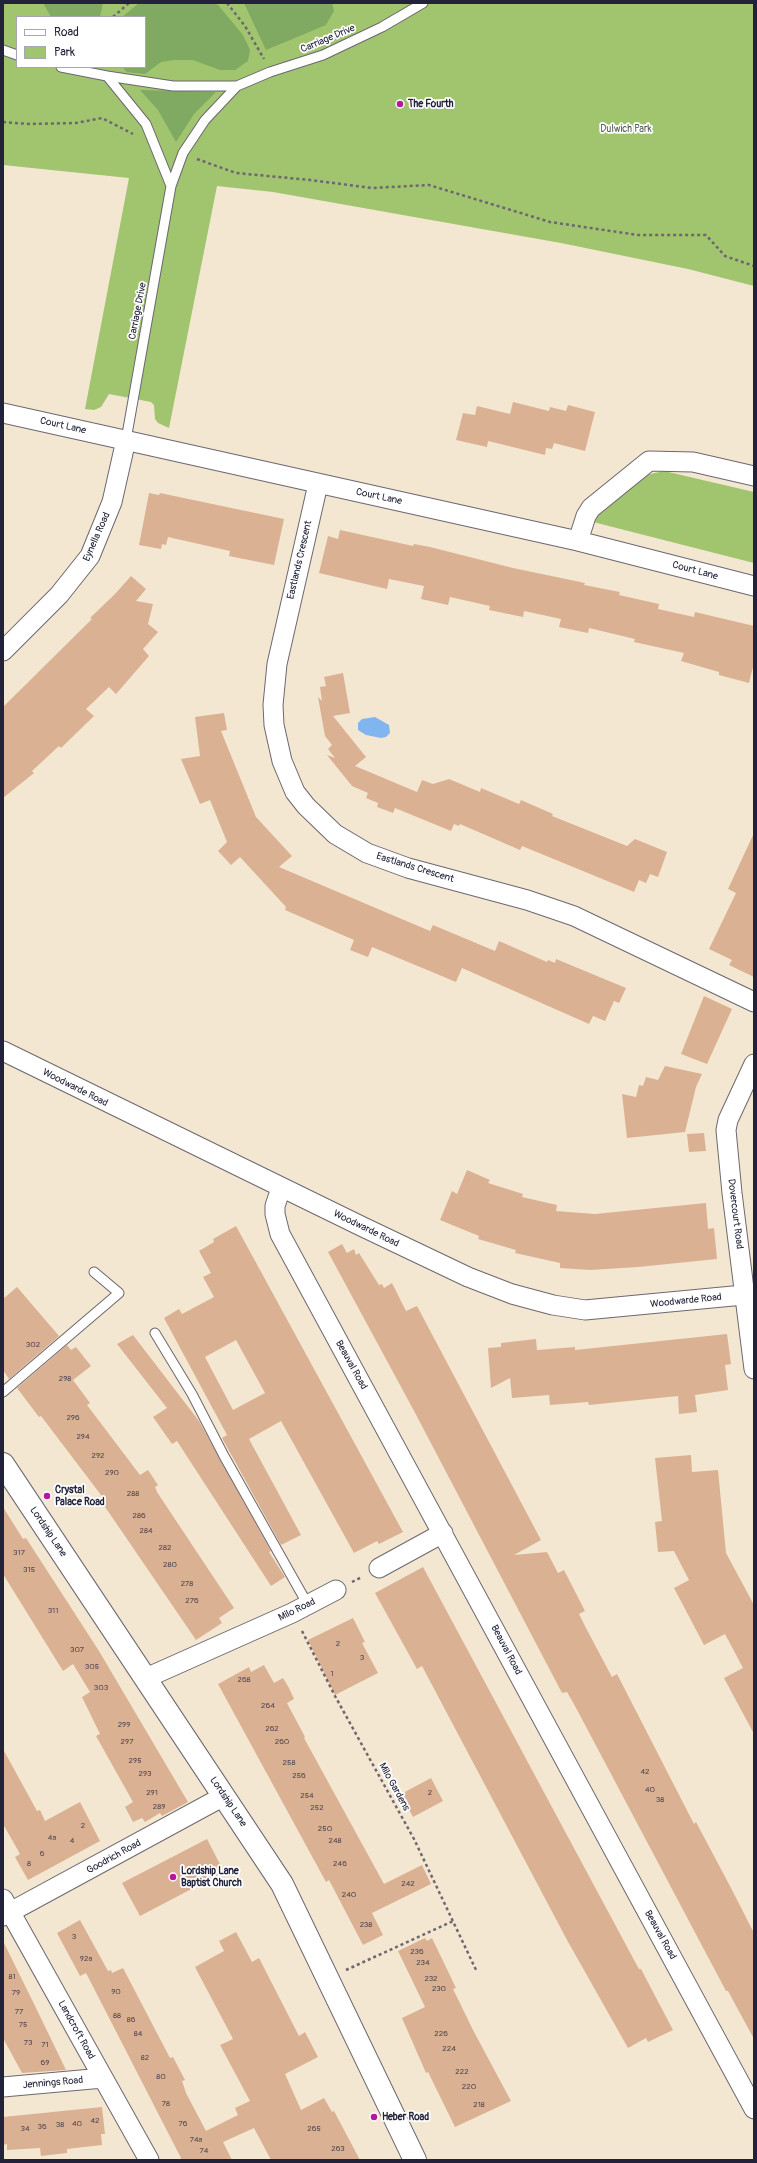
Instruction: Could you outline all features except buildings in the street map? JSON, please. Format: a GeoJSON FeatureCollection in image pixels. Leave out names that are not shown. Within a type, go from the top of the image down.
{"type":"FeatureCollection","features":[{"type":"Feature","properties":{"kind":"main road","name":"Lordship Lane"},"geometry":{"type":"LineString","coordinates":[[3,1464],[282,1884],[415,2160]]}},
{"type":"Feature","properties":{"kind":"street","name":"Court Lane"},"geometry":{"type":"LineString","coordinates":[[3,413],[578,541],[754,586]]}},
{"type":"Feature","properties":{"kind":"street","name":"Eynella Road"},"geometry":{"type":"LineString","coordinates":[[3,651],[59,595],[90,556],[112,502],[126,440]]}},
{"type":"Feature","properties":{"kind":"street"},"geometry":{"type":"LineString","coordinates":[[578,541],[586,516],[592,508],[649,461],[693,462],[754,476]]}},
{"type":"Feature","properties":{"kind":"street","name":"Eastlands Crescent"},"geometry":{"type":"LineString","coordinates":[[318,484],[277,664],[273,705],[274,725],[282,761],[295,792],[306,806],[335,834],[367,853],[408,868],[527,900],[574,916],[754,1002]]}},
{"type":"Feature","properties":{"kind":"street","name":"Woodwarde Road"},"geometry":{"type":"LineString","coordinates":[[3,1051],[281,1188],[468,1277],[512,1294],[546,1304],[568,1308],[603,1309],[750,1294]]}},
{"type":"Feature","properties":{"kind":"street","name":"Dovercourt Road"},"geometry":{"type":"LineString","coordinates":[[754,1064],[728,1120],[726,1130],[732,1193],[750,1294],[754,1369]]}},
{"type":"Feature","properties":{"kind":"street","name":"Beauval Road"},"geometry":{"type":"LineString","coordinates":[[281,1188],[275,1206],[275,1214],[280,1234],[754,2109]]}},
{"type":"Feature","properties":{"kind":"street"},"geometry":{"type":"LineString","coordinates":[[379,1568],[443,1533]]}},
{"type":"Feature","properties":{"kind":"street","name":"Milo Road"},"geometry":{"type":"LineString","coordinates":[[146,1678],[300,1609],[336,1590]]}},
{"type":"Feature","properties":{"kind":"street","name":"Goodrich Road"},"geometry":{"type":"LineString","coordinates":[[6,1909],[224,1796]]}},
{"type":"Feature","properties":{"kind":"street","name":"Landcroft Road"},"geometry":{"type":"LineString","coordinates":[[6,1909],[149,2160]]}},
{"type":"Feature","properties":{"kind":"street","name":"Jennings Road"},"geometry":{"type":"LineString","coordinates":[[3,2087],[103,2078]]}},
{"type":"Feature","properties":{"kind":"lane","name":"Carriage Drive"},"geometry":{"type":"LineString","coordinates":[[66,68],[106,76],[173,86],[237,86],[270,72],[323,55],[382,27],[423,3]]}},
{"type":"Feature","properties":{"kind":"lane"},"geometry":{"type":"LineString","coordinates":[[3,50],[16,55]]}},
{"type":"Feature","properties":{"kind":"lane"},"geometry":{"type":"LineString","coordinates":[[106,76],[146,124],[156,145],[171,186]]}},
{"type":"Feature","properties":{"kind":"lane","name":"Carriage Drive"},"geometry":{"type":"LineString","coordinates":[[126,440],[171,186],[183,153],[205,120],[237,86]]}},
{"type":"Feature","properties":{"kind":"lane"},"geometry":{"type":"LineString","coordinates":[[3,1392],[119,1293],[94,1272]]}},
{"type":"Feature","properties":{"kind":"lane"},"geometry":{"type":"LineString","coordinates":[[155,1333],[192,1394],[300,1609]]}},
{"type":"Feature","properties":{"kind":"path"},"geometry":{"type":"LineString","coordinates":[[114,16],[129,3]]}},
{"type":"Feature","properties":{"kind":"path"},"geometry":{"type":"LineString","coordinates":[[227,3],[245,26],[270,72]]}},
{"type":"Feature","properties":{"kind":"path"},"geometry":{"type":"LineString","coordinates":[[3,122],[29,124],[76,123],[102,118],[156,145]]}},
{"type":"Feature","properties":{"kind":"path"},"geometry":{"type":"LineString","coordinates":[[183,153],[236,173],[372,188],[429,185],[550,222],[638,235],[706,235],[725,256],[754,266]]}},
{"type":"Feature","properties":{"kind":"path"},"geometry":{"type":"LineString","coordinates":[[336,1590],[379,1568]]}},
{"type":"Feature","properties":{"kind":"path","name":"Milo Gardens"},"geometry":{"type":"LineString","coordinates":[[300,1609],[335,1696],[414,1839],[477,1972]]}},
{"type":"Feature","properties":{"kind":"path"},"geometry":{"type":"LineString","coordinates":[[328,1978],[453,1921]]}},
{"type":"Feature","properties":{"kind":"green space","name":"Dulwich Park"},"geometry":{"type":"Polygon","coordinates":[[[3,3],[754,3],[754,286],[688,269],[561,243],[273,192],[217,186],[169,428],[158,423],[155,419],[154,405],[151,402],[109,394],[101,407],[94,410],[85,409],[129,178],[3,165],[3,3]]]}},
{"type":"Feature","properties":{"kind":"green space"},"geometry":{"type":"Polygon","coordinates":[[[43,3],[103,3],[100,16],[50,16],[43,3]]]}},
{"type":"Feature","properties":{"kind":"green space"},"geometry":{"type":"Polygon","coordinates":[[[139,3],[213,3],[218,5],[243,35],[250,50],[248,61],[235,70],[220,70],[193,60],[175,60],[161,62],[145,74],[127,72],[123,68],[146,68],[146,16],[123,16],[139,3]]]}},
{"type":"Feature","properties":{"kind":"green space"},"geometry":{"type":"Polygon","coordinates":[[[244,3],[332,3],[334,11],[326,25],[266,50],[244,3]]]}},
{"type":"Feature","properties":{"kind":"green space"},"geometry":{"type":"Polygon","coordinates":[[[140,90],[216,92],[194,114],[176,142],[158,110],[140,90]]]}},
{"type":"Feature","properties":{"kind":"green space"},"geometry":{"type":"Polygon","coordinates":[[[664,471],[754,492],[754,563],[593,522],[610,497],[637,477],[664,471]]]}},
{"type":"Feature","properties":{"kind":"water"},"geometry":{"type":"Polygon","coordinates":[[[375,717],[389,725],[390,733],[386,737],[381,738],[366,735],[358,730],[358,723],[362,719],[375,717]]]}},
{"type":"Feature","properties":{"kind":"place","name":"The Fourth"},"geometry":{"type":"Point","coordinates":[400,104]}},
{"type":"Feature","properties":{"kind":"place","name":"Crystal Palace Road"},"geometry":{"type":"Point","coordinates":[47,1496]}},
{"type":"Feature","properties":{"kind":"place","name":"Lordship Lane Baptist Church"},"geometry":{"type":"Point","coordinates":[173,1877]}},
{"type":"Feature","properties":{"kind":"place","name":"Heber Road"},"geometry":{"type":"Point","coordinates":[374,2117]}}]}
